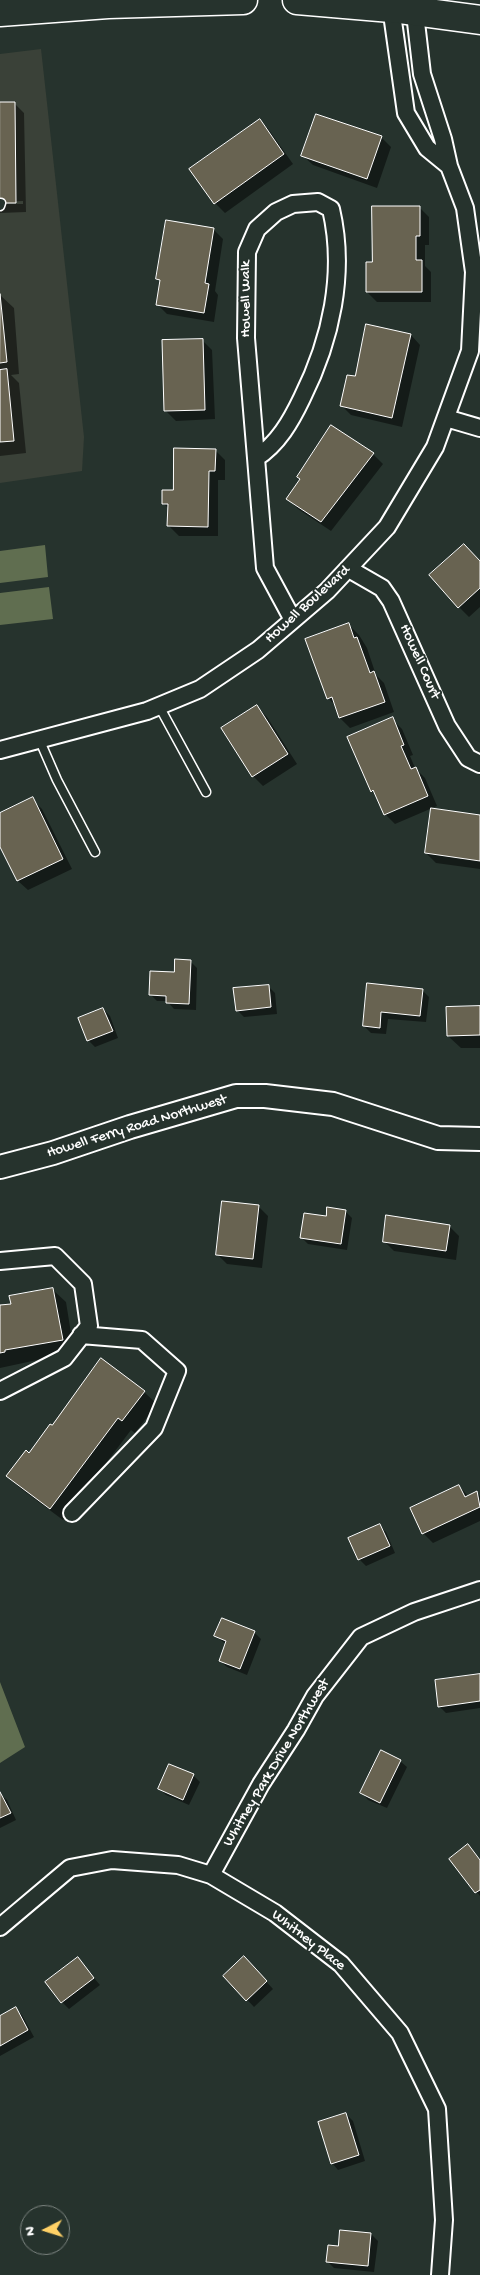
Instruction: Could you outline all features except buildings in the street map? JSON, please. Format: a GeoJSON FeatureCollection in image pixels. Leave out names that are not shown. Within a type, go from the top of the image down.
{"type":"FeatureCollection","features":[{"type":"Feature","properties":{"kind":"highway"},"geometry":{"type":"LineString","coordinates":[[0,12],[108,4],[242,0]]}},
{"type":"Feature","properties":{"kind":"highway"},"geometry":{"type":"LineString","coordinates":[[297,0],[402,5],[480,20]]}},
{"type":"Feature","properties":{"kind":"street","name":"Howell Boulevard"},"geometry":{"type":"LineString","coordinates":[[402,5],[406,113],[427,148],[449,166]]}},
{"type":"Feature","properties":{"kind":"street","name":"Howell Boulevard"},"geometry":{"type":"LineString","coordinates":[[0,750],[159,706],[200,690],[258,650],[327,591],[387,527],[435,447],[470,351],[474,272],[465,208],[449,166],[443,139],[402,5]]}},
{"type":"Feature","properties":{"kind":"street","name":"Howell Walk"},"geometry":{"type":"LineString","coordinates":[[256,458],[284,433],[294,416],[322,353],[336,287],[336,227],[332,209],[318,202],[293,204],[276,212],[258,229],[247,252],[246,338],[265,568],[293,620]]}},
{"type":"Feature","properties":{"kind":"street"},"geometry":{"type":"LineString","coordinates":[[446,418],[480,428]]}},
{"type":"Feature","properties":{"kind":"street","name":"Howell Court"},"geometry":{"type":"LineString","coordinates":[[349,569],[382,588],[391,601],[447,726],[468,758],[480,764]]}},
{"type":"Feature","properties":{"kind":"street","name":"Howell Ferry Road Northwest"},"geometry":{"type":"LineString","coordinates":[[0,1167],[53,1153],[130,1127],[236,1096],[265,1096],[333,1104],[438,1138],[480,1139]]}},
{"type":"Feature","properties":{"kind":"street"},"geometry":{"type":"LineString","coordinates":[[0,1261],[55,1256],[82,1284],[89,1326],[64,1358],[0,1391]]}},
{"type":"Feature","properties":{"kind":"street"},"geometry":{"type":"LineString","coordinates":[[72,1513],[154,1428],[177,1371],[142,1340],[81,1336]]}},
{"type":"Feature","properties":{"kind":"street","name":"Whitney Park Drive Northwest"},"geometry":{"type":"LineString","coordinates":[[211,1875],[261,1784],[296,1730],[315,1696],[361,1637],[414,1612],[480,1590]]}},
{"type":"Feature","properties":{"kind":"street","name":"Whitney Place"},"geometry":{"type":"LineString","coordinates":[[0,1927],[70,1868],[112,1860],[178,1865],[211,1875],[275,1913],[341,1964],[400,2033],[437,2109],[444,2220],[440,2275]]}},
{"type":"Feature","properties":{"kind":"lane"},"geometry":{"type":"LineString","coordinates":[[159,706],[206,792]]}},
{"type":"Feature","properties":{"kind":"lane"},"geometry":{"type":"LineString","coordinates":[[40,740],[95,852]]}},
{"type":"Feature","properties":{"kind":"shaded area"},"geometry":{"type":"Polygon","coordinates":[[[41,49],[84,437],[82,471],[0,483],[0,54],[41,49]]]}},
{"type":"Feature","properties":{"kind":"green space"},"geometry":{"type":"Polygon","coordinates":[[[45,545],[48,577],[0,583],[0,551],[45,545]]]}},
{"type":"Feature","properties":{"kind":"green space"},"geometry":{"type":"Polygon","coordinates":[[[49,587],[53,619],[0,625],[0,593],[49,587]]]}},
{"type":"Feature","properties":{"kind":"green space"},"geometry":{"type":"Polygon","coordinates":[[[0,1682],[25,1747],[0,1763],[0,1682]]]}}]}
